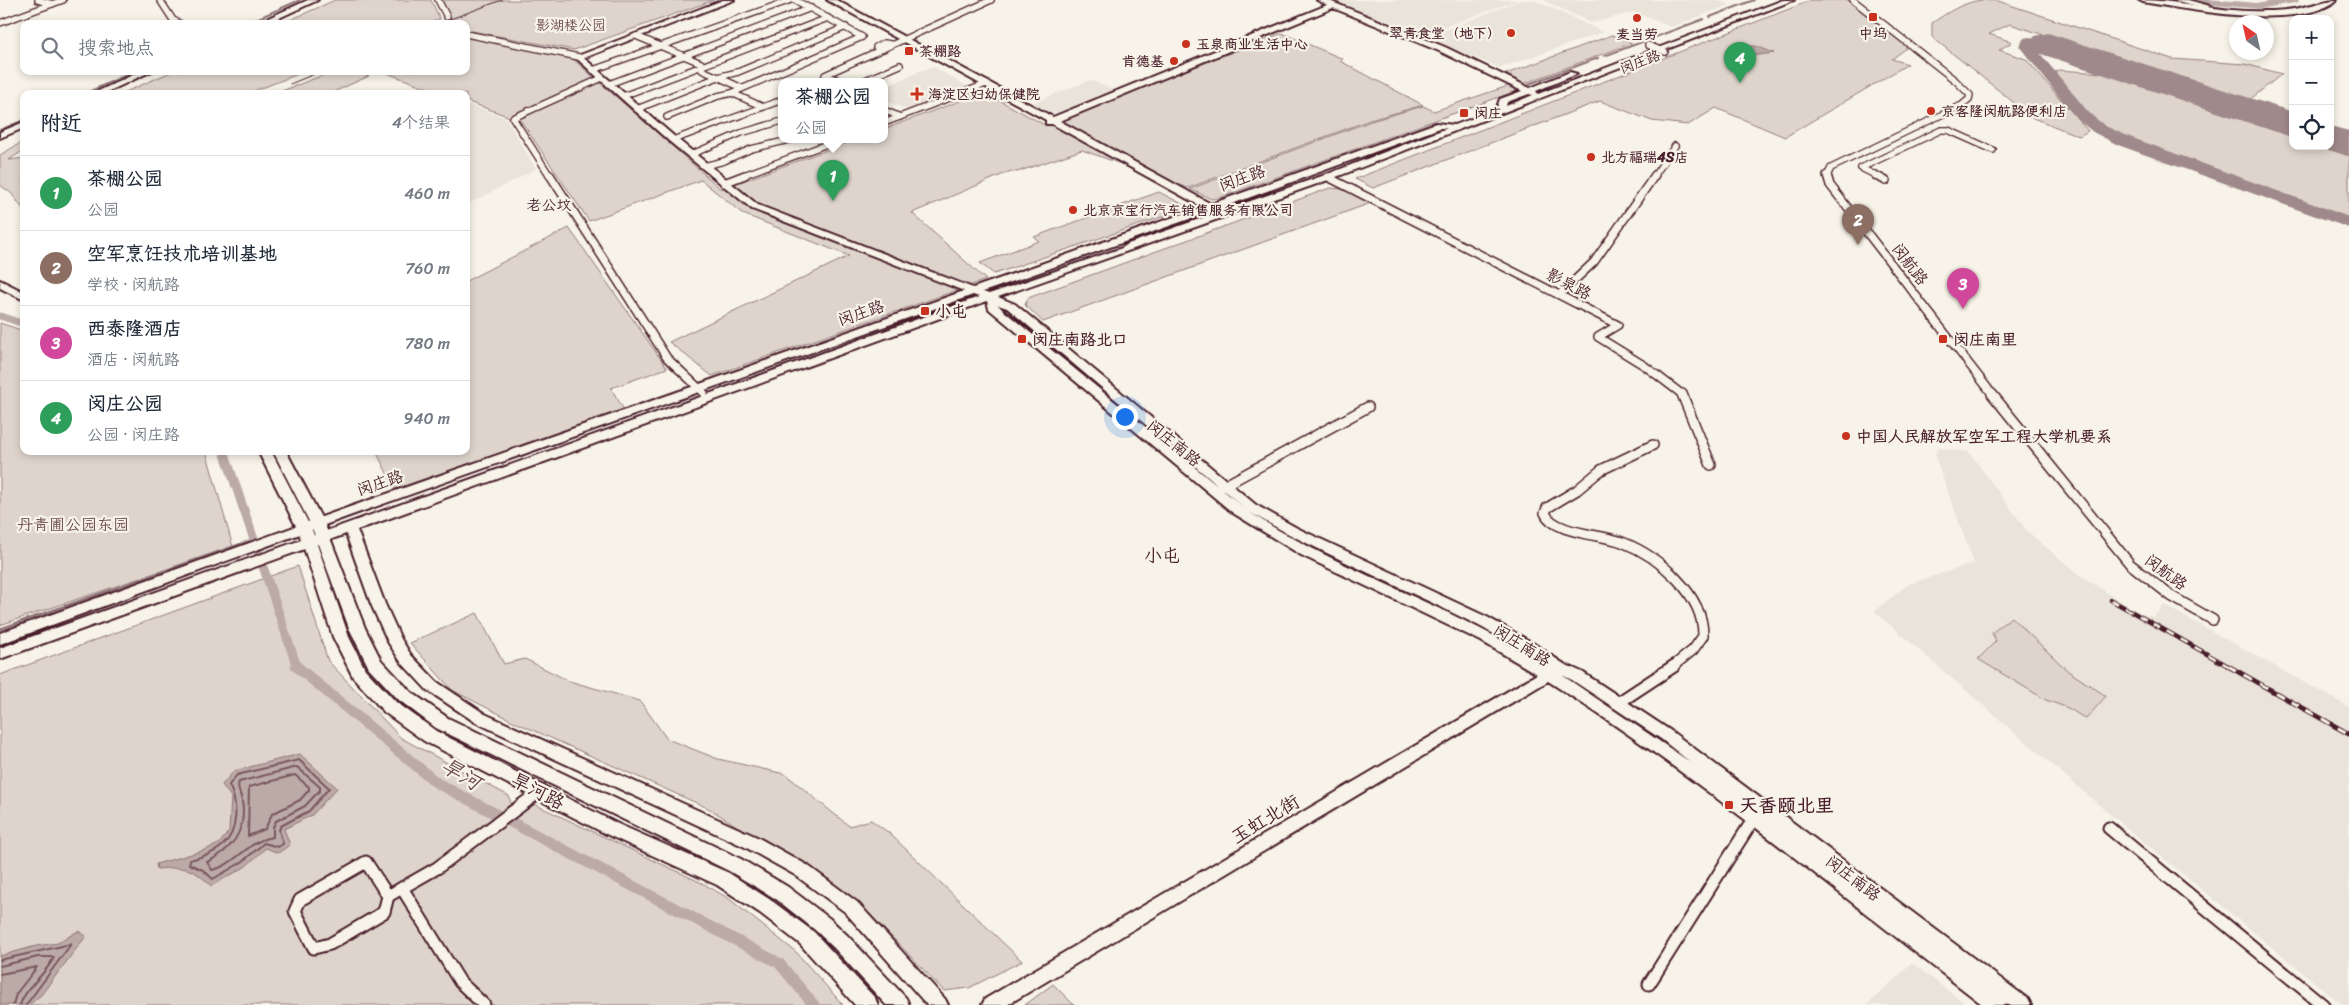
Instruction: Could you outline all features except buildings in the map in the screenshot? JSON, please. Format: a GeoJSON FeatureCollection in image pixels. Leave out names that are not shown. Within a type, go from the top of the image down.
{"type":"FeatureCollection","features":[{"type":"Feature","properties":{"kind":"main road"},"geometry":{"type":"LineString","coordinates":[[2143,0],[2267,13],[2306,9],[2333,0]]}},
{"type":"Feature","properties":{"kind":"main road"},"geometry":{"type":"LineString","coordinates":[[2160,0],[2262,10],[2299,7],[2322,0]]}},
{"type":"Feature","properties":{"kind":"main road"},"geometry":{"type":"LineString","coordinates":[[0,283],[20,295]]}},
{"type":"Feature","properties":{"kind":"main road"},"geometry":{"type":"LineString","coordinates":[[0,294],[20,304]]}},
{"type":"Feature","properties":{"kind":"main road","name":"旱河路"},"geometry":{"type":"LineString","coordinates":[[266,455],[315,537],[341,637],[359,673],[390,707],[430,736],[533,796],[723,879],[766,907],[807,938],[868,1005]]}},
{"type":"Feature","properties":{"kind":"main road","name":"旱河路"},"geometry":{"type":"LineString","coordinates":[[281,455],[315,537],[374,664],[405,696],[442,723],[624,813],[735,865],[782,893],[822,924],[841,942],[899,1005]]}},
{"type":"Feature","properties":{"kind":"street"},"geometry":{"type":"LineString","coordinates":[[38,0],[53,4]]}},
{"type":"Feature","properties":{"kind":"street"},"geometry":{"type":"LineString","coordinates":[[0,24],[63,0]]}},
{"type":"Feature","properties":{"kind":"street"},"geometry":{"type":"LineString","coordinates":[[160,0],[173,20]]}},
{"type":"Feature","properties":{"kind":"street"},"geometry":{"type":"LineString","coordinates":[[268,20],[314,0]]}},
{"type":"Feature","properties":{"kind":"street"},"geometry":{"type":"LineString","coordinates":[[438,0],[448,17]]}},
{"type":"Feature","properties":{"kind":"street"},"geometry":{"type":"LineString","coordinates":[[579,57],[730,0]]}},
{"type":"Feature","properties":{"kind":"street"},"geometry":{"type":"LineString","coordinates":[[593,70],[612,65],[790,0]]}},
{"type":"Feature","properties":{"kind":"street"},"geometry":{"type":"LineString","coordinates":[[667,117],[718,96],[732,93],[862,38],[846,27],[796,0]]}},
{"type":"Feature","properties":{"kind":"street"},"geometry":{"type":"LineString","coordinates":[[823,0],[1050,122],[1194,206],[1216,212]]}},
{"type":"Feature","properties":{"kind":"street"},"geometry":{"type":"LineString","coordinates":[[831,0],[897,41]]}},
{"type":"Feature","properties":{"kind":"street"},"geometry":{"type":"LineString","coordinates":[[834,78],[825,74],[891,47],[897,41],[991,0]]}},
{"type":"Feature","properties":{"kind":"street"},"geometry":{"type":"LineString","coordinates":[[1321,0],[1442,49],[1532,92]]}},
{"type":"Feature","properties":{"kind":"street","name":"闵庄路"},"geometry":{"type":"LineString","coordinates":[[1657,49],[1767,0]]}},
{"type":"Feature","properties":{"kind":"street","name":"闵庄路"},"geometry":{"type":"LineString","coordinates":[[1657,49],[1778,0]]}},
{"type":"Feature","properties":{"kind":"street","name":"闵庄路"},"geometry":{"type":"LineString","coordinates":[[1130,250],[1130,246],[1438,125],[1452,128],[1790,0]]}},
{"type":"Feature","properties":{"kind":"street","name":"闵庄路"},"geometry":{"type":"LineString","coordinates":[[315,537],[487,463],[961,302],[988,298],[1079,269],[1395,157],[1399,150],[1532,92],[1799,0]]}},
{"type":"Feature","properties":{"kind":"street","name":"闵航路"},"geometry":{"type":"LineString","coordinates":[[1853,0],[1956,81],[1970,95],[1969,99],[1962,105],[1831,168],[1827,172],[1826,178],[1830,185],[1978,376],[2124,557],[2149,580],[2171,596],[2213,620]]}},
{"type":"Feature","properties":{"kind":"street"},"geometry":{"type":"LineString","coordinates":[[2176,0],[2206,6]]}},
{"type":"Feature","properties":{"kind":"street"},"geometry":{"type":"LineString","coordinates":[[1050,122],[1296,22],[1333,5]]}},
{"type":"Feature","properties":{"kind":"street"},"geometry":{"type":"LineString","coordinates":[[702,391],[667,358],[513,118],[606,81],[685,55],[810,8]]}},
{"type":"Feature","properties":{"kind":"street"},"geometry":{"type":"LineString","coordinates":[[1337,14],[1346,10]]}},
{"type":"Feature","properties":{"kind":"street"},"geometry":{"type":"LineString","coordinates":[[1296,22],[1319,20],[1328,17]]}},
{"type":"Feature","properties":{"kind":"street"},"geometry":{"type":"LineString","coordinates":[[622,96],[828,18]]}},
{"type":"Feature","properties":{"kind":"street"},"geometry":{"type":"LineString","coordinates":[[637,109],[718,77],[738,72],[846,27]]}},
{"type":"Feature","properties":{"kind":"street"},"geometry":{"type":"LineString","coordinates":[[470,35],[579,57],[673,140],[755,207],[988,298]]}},
{"type":"Feature","properties":{"kind":"street"},"geometry":{"type":"LineString","coordinates":[[636,36],[685,55],[701,63],[702,70],[742,88]]}},
{"type":"Feature","properties":{"kind":"street"},"geometry":{"type":"LineString","coordinates":[[870,78],[900,65]]}},
{"type":"Feature","properties":{"kind":"street"},"geometry":{"type":"LineString","coordinates":[[105,90],[139,75]]}},
{"type":"Feature","properties":{"kind":"street"},"geometry":{"type":"LineString","coordinates":[[888,121],[983,86]]}},
{"type":"Feature","properties":{"kind":"street"},"geometry":{"type":"LineString","coordinates":[[732,93],[763,107]]}},
{"type":"Feature","properties":{"kind":"street"},"geometry":{"type":"LineString","coordinates":[[673,140],[778,101]]}},
{"type":"Feature","properties":{"kind":"street"},"geometry":{"type":"LineString","coordinates":[[888,112],[900,117]]}},
{"type":"Feature","properties":{"kind":"street"},"geometry":{"type":"LineString","coordinates":[[690,154],[741,133],[778,122]]}},
{"type":"Feature","properties":{"kind":"street"},"geometry":{"type":"LineString","coordinates":[[0,135],[20,127]]}},
{"type":"Feature","properties":{"kind":"street"},"geometry":{"type":"LineString","coordinates":[[1886,181],[1861,168],[1941,130],[1948,130],[1993,150]]}},
{"type":"Feature","properties":{"kind":"street"},"geometry":{"type":"LineString","coordinates":[[704,166],[724,161],[751,149],[778,143]]}},
{"type":"Feature","properties":{"kind":"street"},"geometry":{"type":"LineString","coordinates":[[724,183],[830,143]]}},
{"type":"Feature","properties":{"kind":"street"},"geometry":{"type":"LineString","coordinates":[[1560,294],[1594,262],[1675,146]]}},
{"type":"Feature","properties":{"kind":"street","name":"闵庄路"},"geometry":{"type":"LineString","coordinates":[[351,531],[988,298],[1216,212],[1330,179]]}},
{"type":"Feature","properties":{"kind":"street","name":"影泉路"},"geometry":{"type":"LineString","coordinates":[[1330,179],[1560,294],[1618,326],[1598,337],[1645,366],[1683,395],[1711,464]]}},
{"type":"Feature","properties":{"kind":"street","name":"闵庄南路"},"geometry":{"type":"LineString","coordinates":[[988,298],[993,307],[1000,313],[1276,537],[1554,671],[1757,813],[2022,1005]]}},
{"type":"Feature","properties":{"kind":"street","name":"闵庄路"},"geometry":{"type":"LineString","coordinates":[[285,548],[702,391]]}},
{"type":"Feature","properties":{"kind":"street"},"geometry":{"type":"LineString","coordinates":[[1219,489],[1368,406]]}},
{"type":"Feature","properties":{"kind":"street"},"geometry":{"type":"LineString","coordinates":[[1618,703],[1690,653],[1702,640],[1702,625],[1698,610],[1689,592],[1680,582],[1635,549],[1610,538],[1563,528],[1547,518],[1545,513],[1548,508],[1577,490],[1601,470],[1653,444]]}},
{"type":"Feature","properties":{"kind":"street"},"geometry":{"type":"LineString","coordinates":[[487,463],[513,462]]}},
{"type":"Feature","properties":{"kind":"street"},"geometry":{"type":"LineString","coordinates":[[315,537],[351,531],[387,624],[400,650],[417,672],[438,692],[480,718],[751,842],[801,870],[851,907],[939,1005]]}},
{"type":"Feature","properties":{"kind":"street"},"geometry":{"type":"LineString","coordinates":[[0,654],[285,548]]}},
{"type":"Feature","properties":{"kind":"street"},"geometry":{"type":"LineString","coordinates":[[0,646],[285,548]]}},
{"type":"Feature","properties":{"kind":"street"},"geometry":{"type":"LineString","coordinates":[[0,639],[249,561]]}},
{"type":"Feature","properties":{"kind":"street"},"geometry":{"type":"LineString","coordinates":[[0,661],[249,561]]}},
{"type":"Feature","properties":{"kind":"street","name":"闵庄南路"},"geometry":{"type":"LineString","coordinates":[[1554,671],[1577,676],[1666,735],[1757,813],[1997,1005]]}},
{"type":"Feature","properties":{"kind":"street","name":"玉虹北街"},"geometry":{"type":"LineString","coordinates":[[991,1005],[1554,671]]}},
{"type":"Feature","properties":{"kind":"street"},"geometry":{"type":"LineString","coordinates":[[388,896],[366,862],[300,900],[295,911],[314,948],[330,944],[384,912],[388,896],[437,868],[533,796]]}},
{"type":"Feature","properties":{"kind":"street"},"geometry":{"type":"LineString","coordinates":[[1649,984],[1757,813]]}},
{"type":"Feature","properties":{"kind":"street"},"geometry":{"type":"LineString","coordinates":[[2109,828],[2323,1005]]}},
{"type":"Feature","properties":{"kind":"street"},"geometry":{"type":"LineString","coordinates":[[402,888],[460,982],[484,1005]]}},
{"type":"Feature","properties":{"kind":"street"},"geometry":{"type":"LineString","coordinates":[[825,956],[841,942]]}},
{"type":"Feature","properties":{"kind":"shaded area"},"geometry":{"type":"Polygon","coordinates":[[[1331,0],[1518,0],[1424,34],[1331,0]]]}},
{"type":"Feature","properties":{"kind":"shaded area"},"geometry":{"type":"Polygon","coordinates":[[[1520,0],[1534,0],[1603,32],[1500,68],[1426,38],[1520,0]]]}},
{"type":"Feature","properties":{"kind":"shaded area"},"geometry":{"type":"Polygon","coordinates":[[[1543,0],[1717,0],[1730,5],[1671,27],[1634,12],[1591,23],[1543,0]]]}},
{"type":"Feature","properties":{"kind":"shaded area","name":"海淀区妇幼保健院"},"geometry":{"type":"Polygon","coordinates":[[[934,67],[968,87],[908,110],[888,102],[888,86],[920,71],[934,67]]]}},
{"type":"Feature","properties":{"kind":"shaded area"},"geometry":{"type":"Polygon","coordinates":[[[1090,80],[1115,91],[1060,113],[1046,113],[1030,104],[1090,80]]]}},
{"type":"Feature","properties":{"kind":"shaded area"},"geometry":{"type":"Polygon","coordinates":[[[470,104],[506,118],[536,169],[470,203],[470,104]]]}},
{"type":"Feature","properties":{"kind":"shaded area"},"geometry":{"type":"Polygon","coordinates":[[[1939,448],[1969,452],[2028,532],[2077,573],[2109,594],[2141,614],[2154,617],[2164,605],[2349,707],[2349,1005],[2343,1005],[2329,994],[2099,805],[1874,611],[1909,584],[1974,563],[1938,465],[1935,453],[1939,448]]]}},
{"type":"Feature","properties":{"kind":"shaded area"},"geometry":{"type":"Polygon","coordinates":[[[1912,963],[1967,1005],[1867,1005],[1912,963]]]}},
{"type":"Feature","properties":{"kind":"green space"},"geometry":{"type":"Polygon","coordinates":[[[335,0],[431,0],[440,19],[438,20],[290,20],[335,0]]]}},
{"type":"Feature","properties":{"kind":"green space","name":"影湖楼公园"},"geometry":{"type":"Polygon","coordinates":[[[438,0],[714,0],[574,50],[470,31],[470,20],[446,20],[438,0]]]}},
{"type":"Feature","properties":{"kind":"green space"},"geometry":{"type":"Polygon","coordinates":[[[1812,0],[1848,0],[1877,20],[1908,47],[1892,59],[1908,64],[1785,137],[1716,108],[1688,125],[1652,121],[1600,101],[1373,188],[1355,179],[1812,0]]]}},
{"type":"Feature","properties":{"kind":"green space"},"geometry":{"type":"Polygon","coordinates":[[[1982,0],[1998,1],[2172,59],[2245,64],[2282,74],[2248,101],[2010,24],[1989,34],[2012,42],[1999,50],[2026,59],[2088,131],[2079,136],[2033,118],[1932,37],[1932,23],[1962,6],[1982,0]]]}},
{"type":"Feature","properties":{"kind":"green space"},"geometry":{"type":"Polygon","coordinates":[[[1282,33],[1343,59],[1340,61],[1423,105],[1370,120],[1188,188],[1082,150],[1017,172],[1011,171],[912,213],[986,280],[712,376],[669,342],[849,256],[743,214],[701,180],[589,221],[521,121],[470,102],[470,90],[434,90],[392,75],[470,75],[470,37],[573,59],[721,189],[846,143],[888,143],[888,128],[984,92],[1045,125],[1282,33]]]}},
{"type":"Feature","properties":{"kind":"green space"},"geometry":{"type":"Polygon","coordinates":[[[1612,35],[1632,43],[1523,84],[1506,74],[1612,35]]]}},
{"type":"Feature","properties":{"kind":"green space"},"geometry":{"type":"Polygon","coordinates":[[[2058,70],[2103,73],[2289,136],[2289,150],[2331,150],[2349,156],[2349,220],[2110,131],[2089,117],[2052,73],[2058,70]]]}},
{"type":"Feature","properties":{"kind":"green space"},"geometry":{"type":"Polygon","coordinates":[[[164,75],[296,75],[256,90],[130,90],[164,75]]]}},
{"type":"Feature","properties":{"kind":"green space"},"geometry":{"type":"Polygon","coordinates":[[[324,75],[369,76],[338,90],[284,90],[324,75]]]}},
{"type":"Feature","properties":{"kind":"green space"},"geometry":{"type":"Polygon","coordinates":[[[1508,86],[1516,91],[1219,198],[1211,199],[1190,189],[1371,121],[1423,106],[1434,111],[1508,86]]]}},
{"type":"Feature","properties":{"kind":"green space"},"geometry":{"type":"Polygon","coordinates":[[[20,143],[20,153],[9,160],[20,159],[20,205],[11,193],[0,185],[0,155],[20,143]]]}},
{"type":"Feature","properties":{"kind":"green space"},"geometry":{"type":"Polygon","coordinates":[[[1330,188],[1343,189],[1371,203],[1043,322],[1025,305],[1028,298],[1330,188]]]}},
{"type":"Feature","properties":{"kind":"green space"},"geometry":{"type":"Polygon","coordinates":[[[1159,192],[1186,206],[1180,211],[994,274],[980,263],[1039,241],[1034,237],[1159,192]]]}},
{"type":"Feature","properties":{"kind":"green space"},"geometry":{"type":"Polygon","coordinates":[[[569,228],[667,368],[611,388],[624,410],[395,489],[378,455],[470,455],[470,279],[569,228]]]}},
{"type":"Feature","properties":{"kind":"green space","name":"丹青圃公园东园"},"geometry":{"type":"Polygon","coordinates":[[[0,323],[20,330],[20,455],[207,455],[233,547],[0,625],[0,323]]]}},
{"type":"Feature","properties":{"kind":"green space"},"geometry":{"type":"Polygon","coordinates":[[[298,566],[328,661],[401,738],[509,796],[511,804],[479,829],[491,836],[534,804],[702,883],[728,898],[796,952],[843,1005],[0,1005],[0,675],[298,566]]]}},
{"type":"Feature","properties":{"kind":"green space"},"geometry":{"type":"Polygon","coordinates":[[[477,613],[504,664],[525,659],[569,681],[640,701],[667,739],[718,759],[785,774],[849,826],[871,820],[889,833],[1022,961],[969,988],[944,991],[860,904],[710,809],[515,722],[452,690],[410,643],[477,613]]]}},
{"type":"Feature","properties":{"kind":"green space"},"geometry":{"type":"Polygon","coordinates":[[[2011,617],[2068,671],[2106,696],[2086,719],[2068,708],[2046,700],[1978,659],[1996,641],[1992,633],[2011,617]]]}},
{"type":"Feature","properties":{"kind":"green space"},"geometry":{"type":"Polygon","coordinates":[[[1053,984],[1074,1005],[1025,1005],[1053,984]]]}},
{"type":"Feature","properties":{"kind":"water"},"geometry":{"type":"Polygon","coordinates":[[[1756,46],[1774,53],[1750,56],[1727,52],[1730,49],[1756,46]]]}},
{"type":"Feature","properties":{"kind":"water"},"geometry":{"type":"Polygon","coordinates":[[[300,754],[337,788],[312,815],[284,829],[290,845],[278,853],[266,848],[245,867],[211,886],[204,879],[187,869],[157,869],[156,864],[202,851],[219,844],[229,831],[231,797],[222,785],[234,771],[300,754]]]}},
{"type":"Feature","properties":{"kind":"water"},"geometry":{"type":"Polygon","coordinates":[[[78,931],[86,936],[41,995],[29,1005],[0,1005],[0,956],[36,946],[58,943],[78,931]]]}},
{"type":"Feature","properties":{"kind":"waterway"},"geometry":{"type":"LineString","coordinates":[[254,20],[300,0]]}},
{"type":"Feature","properties":{"kind":"waterway"},"geometry":{"type":"LineString","coordinates":[[1710,17],[1754,0]]}},
{"type":"Feature","properties":{"kind":"waterway"},"geometry":{"type":"LineString","coordinates":[[2185,0],[2260,6],[2296,0]]}},
{"type":"Feature","properties":{"kind":"waterway"},"geometry":{"type":"LineString","coordinates":[[1604,56],[1704,19]]}},
{"type":"Feature","properties":{"kind":"waterway"},"geometry":{"type":"LineString","coordinates":[[1529,84],[1598,58]]}},
{"type":"Feature","properties":{"kind":"waterway"},"geometry":{"type":"LineString","coordinates":[[93,90],[126,75]]}},
{"type":"Feature","properties":{"kind":"waterway"},"geometry":{"type":"LineString","coordinates":[[0,130],[20,122]]}},
{"type":"Feature","properties":{"kind":"waterway","name":"旱河"},"geometry":{"type":"LineString","coordinates":[[0,316],[20,323]]}},
{"type":"Feature","properties":{"kind":"waterway","name":"旱河"},"geometry":{"type":"LineString","coordinates":[[225,455],[297,667]]}},
{"type":"Feature","properties":{"kind":"waterway"},"geometry":{"type":"LineString","coordinates":[[0,629],[255,539]]}},
{"type":"Feature","properties":{"kind":"waterway","name":"旱河"},"geometry":{"type":"LineString","coordinates":[[297,667],[437,783],[779,963],[814,1005]]}},
{"type":"Feature","properties":{"kind":"taxiway"},"geometry":{"type":"LineString","coordinates":[[2048,44],[2029,41],[2026,46],[2083,116],[2099,129],[2124,141],[2349,223]]}},
{"type":"Feature","properties":{"kind":"runway"},"geometry":{"type":"LineString","coordinates":[[2048,44],[2289,124]]}},
{"type":"Feature","properties":{"kind":"runway"},"geometry":{"type":"LineString","coordinates":[[2334,139],[2349,144]]}},
{"type":"Feature","properties":{"kind":"tram line"},"geometry":{"type":"LineString","coordinates":[[448,20],[502,0]]}},
{"type":"Feature","properties":{"kind":"tram line"},"geometry":{"type":"LineString","coordinates":[[290,84],[312,75]]}},
{"type":"Feature","properties":{"kind":"railway"},"geometry":{"type":"LineString","coordinates":[[2111,600],[2230,667]]}},
{"type":"Feature","properties":{"kind":"railway"},"geometry":{"type":"LineString","coordinates":[[2228,666],[2349,734]]}},
{"type":"Feature","properties":{"kind":"place","name":"中坞"},"geometry":{"type":"Point","coordinates":[1873,17]}},
{"type":"Feature","properties":{"kind":"place","name":"麦当劳"},"geometry":{"type":"Point","coordinates":[1637,18]}},
{"type":"Feature","properties":{"kind":"place","name":"翠青食堂（地下）"},"geometry":{"type":"Point","coordinates":[1511,33]}},
{"type":"Feature","properties":{"kind":"place","name":"玉泉商业生活中心"},"geometry":{"type":"Point","coordinates":[1186,44]}},
{"type":"Feature","properties":{"kind":"place","name":"茶棚路"},"geometry":{"type":"Point","coordinates":[909,51]}},
{"type":"Feature","properties":{"kind":"place","name":"肯德基"},"geometry":{"type":"Point","coordinates":[1174,61]}},
{"type":"Feature","properties":{"kind":"place","name":"闵庄公园"},"geometry":{"type":"Point","coordinates":[1740,83]}},
{"type":"Feature","properties":{"kind":"place","name":"海淀区妇幼保健院"},"geometry":{"type":"Point","coordinates":[917,94]}},
{"type":"Feature","properties":{"kind":"place","name":"京客隆闵航路便利店"},"geometry":{"type":"Point","coordinates":[1931,111]}},
{"type":"Feature","properties":{"kind":"place","name":"闵庄"},"geometry":{"type":"Point","coordinates":[1464,113]}},
{"type":"Feature","properties":{"kind":"place","name":"北方福瑞4S店"},"geometry":{"type":"Point","coordinates":[1591,157]}},
{"type":"Feature","properties":{"kind":"place","name":"茶棚公园"},"geometry":{"type":"Point","coordinates":[833,201]}},
{"type":"Feature","properties":{"kind":"place","name":"北京京宝行汽车销售服务有限公司"},"geometry":{"type":"Point","coordinates":[1073,210]}},
{"type":"Feature","properties":{"kind":"place","name":"空军烹饪技术培训基地"},"geometry":{"type":"Point","coordinates":[1858,245]}},
{"type":"Feature","properties":{"kind":"place","name":"西泰隆酒店"},"geometry":{"type":"Point","coordinates":[1963,309]}},
{"type":"Feature","properties":{"kind":"place","name":"小屯"},"geometry":{"type":"Point","coordinates":[925,311]}},
{"type":"Feature","properties":{"kind":"place","name":"闵庄南路北口"},"geometry":{"type":"Point","coordinates":[1022,339]}},
{"type":"Feature","properties":{"kind":"place","name":"闵庄南里"},"geometry":{"type":"Point","coordinates":[1943,339]}},
{"type":"Feature","properties":{"kind":"place","name":"中国人民解放军空军工程大学机要系"},"geometry":{"type":"Point","coordinates":[1846,436]}},
{"type":"Feature","properties":{"kind":"place","name":"天香颐北里"},"geometry":{"type":"Point","coordinates":[1729,805]}},
{"type":"Feature","properties":{"kind":"district","name":"老公坟"},"geometry":{"type":"Point","coordinates":[549,205]}},
{"type":"Feature","properties":{"kind":"district","name":"小屯"},"geometry":{"type":"Point","coordinates":[1162,556]}}]}
